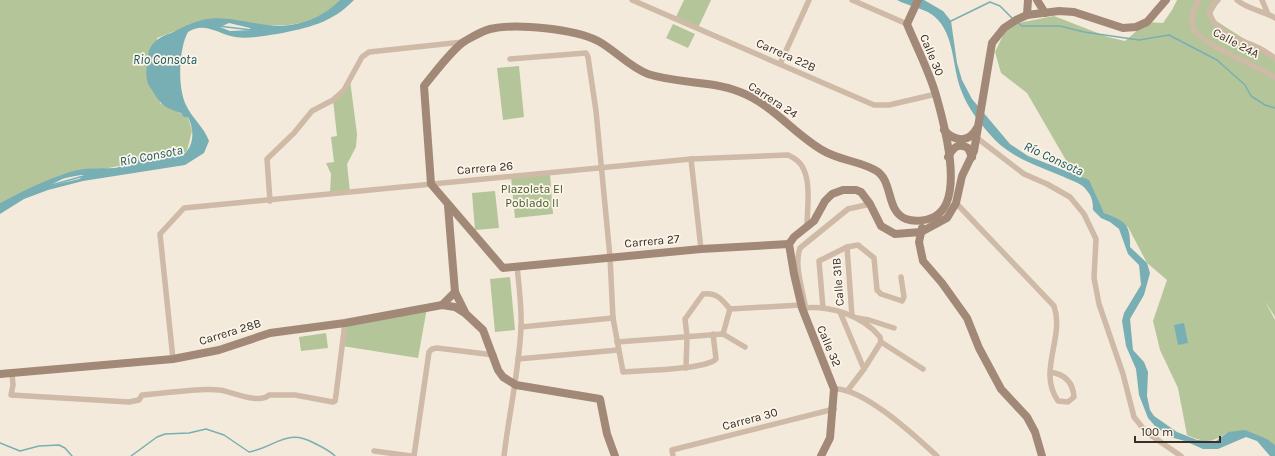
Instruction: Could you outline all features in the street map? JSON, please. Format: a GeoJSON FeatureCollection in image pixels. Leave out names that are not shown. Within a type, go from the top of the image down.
{"type":"FeatureCollection","features":[{"type":"Feature","properties":{"kind":"main road"},"geometry":{"type":"LineString","coordinates":[[906,24],[918,0]]}},
{"type":"Feature","properties":{"kind":"main road"},"geometry":{"type":"LineString","coordinates":[[1027,15],[1028,0]]}},
{"type":"Feature","properties":{"kind":"main road"},"geometry":{"type":"LineString","coordinates":[[1037,0],[1045,13]]}},
{"type":"Feature","properties":{"kind":"main road"},"geometry":{"type":"LineString","coordinates":[[789,244],[794,237],[819,215],[825,201],[832,194],[842,190],[856,190],[861,192],[870,204],[881,226],[887,231],[895,234],[921,232],[946,218],[956,203],[962,176],[972,157],[977,138],[977,128],[986,86],[992,43],[1004,28],[1016,20],[1027,15],[1059,11],[1074,12],[1106,24],[1123,28],[1136,27],[1151,19],[1166,0]]}},
{"type":"Feature","properties":{"kind":"main road","name":"Calle 30"},"geometry":{"type":"LineString","coordinates":[[906,24],[936,94]]}},
{"type":"Feature","properties":{"kind":"main road","name":"Carrera 24"},"geometry":{"type":"LineString","coordinates":[[431,184],[424,86],[463,42],[488,30],[503,27],[545,29],[586,35],[600,42],[646,73],[658,77],[725,87],[741,92],[762,104],[787,122],[820,150],[878,172],[882,175],[888,187],[894,209],[906,219],[928,220]]}},
{"type":"Feature","properties":{"kind":"main road"},"geometry":{"type":"LineString","coordinates":[[936,94],[944,129],[951,174],[948,200],[940,214],[923,223],[919,242],[923,261],[942,283],[967,318],[979,348],[1001,389],[1027,417],[1035,432],[1042,456]]}},
{"type":"Feature","properties":{"kind":"main road"},"geometry":{"type":"LineString","coordinates":[[944,129],[951,137],[958,140],[966,139],[973,135],[977,128]]}},
{"type":"Feature","properties":{"kind":"main road"},"geometry":{"type":"LineString","coordinates":[[948,156],[954,147],[959,145],[968,148],[972,157]]}},
{"type":"Feature","properties":{"kind":"main road"},"geometry":{"type":"LineString","coordinates":[[431,184],[448,206],[455,292],[466,314],[483,330],[494,355],[498,370],[503,377],[516,385],[600,399],[615,456]]}},
{"type":"Feature","properties":{"kind":"main road","name":"Carrera 27"},"geometry":{"type":"LineString","coordinates":[[448,206],[503,268],[610,256],[789,244]]}},
{"type":"Feature","properties":{"kind":"main road","name":"Calle 32"},"geometry":{"type":"LineString","coordinates":[[789,244],[789,253],[808,325],[834,389],[834,409],[830,438],[821,456]]}},
{"type":"Feature","properties":{"kind":"main road"},"geometry":{"type":"LineString","coordinates":[[442,306],[455,292]]}},
{"type":"Feature","properties":{"kind":"main road","name":"Carrera 28B"},"geometry":{"type":"LineString","coordinates":[[0,374],[174,359],[219,350],[270,333],[345,323],[442,306],[454,308],[466,314]]}},
{"type":"Feature","properties":{"kind":"street","name":"Carrera 22B"},"geometry":{"type":"LineString","coordinates":[[632,0],[874,105],[889,105],[936,94]]}},
{"type":"Feature","properties":{"kind":"street"},"geometry":{"type":"LineString","coordinates":[[780,64],[809,0]]}},
{"type":"Feature","properties":{"kind":"street"},"geometry":{"type":"LineString","coordinates":[[852,0],[906,24]]}},
{"type":"Feature","properties":{"kind":"street","name":"Calle 24A"},"geometry":{"type":"LineString","coordinates":[[1199,0],[1192,11],[1192,20],[1196,32],[1210,44],[1275,78]]}},
{"type":"Feature","properties":{"kind":"street"},"geometry":{"type":"LineString","coordinates":[[1218,0],[1209,10],[1210,17],[1224,33],[1261,49],[1275,58]]}},
{"type":"Feature","properties":{"kind":"street"},"geometry":{"type":"LineString","coordinates":[[1237,0],[1242,5],[1275,18]]}},
{"type":"Feature","properties":{"kind":"street"},"geometry":{"type":"LineString","coordinates":[[1262,0],[1268,14]]}},
{"type":"Feature","properties":{"kind":"street"},"geometry":{"type":"LineString","coordinates":[[270,201],[267,158],[294,133],[312,111],[333,100],[344,90],[362,57],[369,52],[463,42]]}},
{"type":"Feature","properties":{"kind":"street"},"geometry":{"type":"LineString","coordinates":[[510,59],[586,53],[588,56],[593,85],[610,256],[613,318],[623,372],[686,368],[712,364],[716,359],[713,334]]}},
{"type":"Feature","properties":{"kind":"street"},"geometry":{"type":"LineString","coordinates":[[977,138],[1024,174],[1047,184],[1070,197],[1084,214],[1096,239],[1094,278],[1099,304],[1123,374],[1134,417],[1146,432],[1173,449],[1181,456]]}},
{"type":"Feature","properties":{"kind":"street","name":"Carrera 26"},"geometry":{"type":"LineString","coordinates":[[174,359],[160,234],[184,208],[270,201],[691,159],[788,155],[797,159],[804,169],[807,186],[807,227]]}},
{"type":"Feature","properties":{"kind":"street"},"geometry":{"type":"LineString","coordinates":[[691,159],[701,249]]}},
{"type":"Feature","properties":{"kind":"street"},"geometry":{"type":"LineString","coordinates":[[956,203],[1054,306],[1056,318],[1050,372],[1050,384],[1058,401],[1068,402],[1074,397],[1073,388],[1065,377],[1050,372]]}},
{"type":"Feature","properties":{"kind":"street"},"geometry":{"type":"LineString","coordinates":[[803,307],[798,264],[800,248],[848,208],[870,204]]}},
{"type":"Feature","properties":{"kind":"street"},"geometry":{"type":"LineString","coordinates":[[824,308],[819,261],[847,247],[858,245],[874,258],[877,290],[881,294],[902,301],[904,297],[901,277]]}},
{"type":"Feature","properties":{"kind":"street","name":"Calle 31B"},"geometry":{"type":"LineString","coordinates":[[847,247],[854,317]]}},
{"type":"Feature","properties":{"kind":"street"},"geometry":{"type":"LineString","coordinates":[[504,456],[512,395],[516,385],[521,327],[517,266]]}},
{"type":"Feature","properties":{"kind":"street"},"geometry":{"type":"LineString","coordinates":[[686,368],[687,336],[685,319],[704,294],[711,293],[718,296],[730,309],[803,307],[824,308],[894,328]]}},
{"type":"Feature","properties":{"kind":"street"},"geometry":{"type":"LineString","coordinates":[[723,334],[730,309]]}},
{"type":"Feature","properties":{"kind":"street"},"geometry":{"type":"LineString","coordinates":[[840,312],[864,369]]}},
{"type":"Feature","properties":{"kind":"street"},"geometry":{"type":"LineString","coordinates":[[848,390],[864,369],[880,342],[880,337],[877,333],[854,317]]}},
{"type":"Feature","properties":{"kind":"street"},"geometry":{"type":"LineString","coordinates":[[521,327],[613,318]]}},
{"type":"Feature","properties":{"kind":"street"},"geometry":{"type":"LineString","coordinates":[[12,373],[13,385],[11,395],[129,402],[139,400],[142,395],[218,390],[258,399],[269,395],[295,394],[333,402],[336,401],[345,323]]}},
{"type":"Feature","properties":{"kind":"street"},"geometry":{"type":"LineString","coordinates":[[617,342],[723,334],[745,347]]}},
{"type":"Feature","properties":{"kind":"street"},"geometry":{"type":"LineString","coordinates":[[880,342],[923,368]]}},
{"type":"Feature","properties":{"kind":"street"},"geometry":{"type":"LineString","coordinates":[[414,456],[429,352],[432,349],[437,348],[494,355]]}},
{"type":"Feature","properties":{"kind":"street"},"geometry":{"type":"LineString","coordinates":[[518,359],[618,350]]}},
{"type":"Feature","properties":{"kind":"street"},"geometry":{"type":"LineString","coordinates":[[834,389],[848,390],[892,417],[937,456]]}},
{"type":"Feature","properties":{"kind":"street","name":"Carrera 30"},"geometry":{"type":"LineString","coordinates":[[672,453],[834,409]]}},
{"type":"Feature","properties":{"kind":"street"},"geometry":{"type":"LineString","coordinates":[[374,451],[411,456]]}},
{"type":"Feature","properties":{"kind":"green space"},"geometry":{"type":"Polygon","coordinates":[[[0,0],[340,0],[329,14],[301,23],[288,25],[264,25],[232,21],[203,20],[157,38],[160,103],[188,117],[192,131],[187,151],[178,156],[133,163],[64,179],[20,194],[0,203],[0,0]]]}},
{"type":"Feature","properties":{"kind":"green space"},"geometry":{"type":"Polygon","coordinates":[[[684,0],[711,0],[698,28],[675,19],[684,0]]]}},
{"type":"Feature","properties":{"kind":"green space"},"geometry":{"type":"Polygon","coordinates":[[[1177,0],[1220,0],[1210,17],[1274,58],[1275,62],[1275,317],[1265,301],[1275,320],[1275,453],[1271,442],[1228,432],[1223,436],[1208,441],[1187,435],[1178,388],[1160,350],[1153,321],[1167,280],[1147,263],[1128,227],[1104,213],[1074,174],[1027,93],[1001,73],[995,52],[1008,25],[1054,16],[1108,37],[1125,41],[1147,22],[1163,23],[1177,0]]]}},
{"type":"Feature","properties":{"kind":"green space"},"geometry":{"type":"Polygon","coordinates":[[[673,24],[695,34],[688,48],[666,38],[673,24]]]}},
{"type":"Feature","properties":{"kind":"green space"},"geometry":{"type":"Polygon","coordinates":[[[519,66],[524,117],[503,120],[497,68],[519,66]]]}},
{"type":"Feature","properties":{"kind":"green space"},"geometry":{"type":"Polygon","coordinates":[[[350,80],[357,134],[356,147],[347,164],[350,192],[330,194],[331,174],[326,163],[334,162],[331,137],[337,136],[333,100],[350,80]]]}},
{"type":"Feature","properties":{"kind":"green space","name":"Plazoleta El Poblado II"},"geometry":{"type":"Polygon","coordinates":[[[550,174],[553,214],[515,218],[511,177],[550,174]]]}},
{"type":"Feature","properties":{"kind":"green space"},"geometry":{"type":"Polygon","coordinates":[[[495,191],[499,228],[475,230],[472,193],[495,191]]]}},
{"type":"Feature","properties":{"kind":"green space"},"geometry":{"type":"Polygon","coordinates":[[[510,277],[515,330],[495,332],[490,279],[510,277]]]}},
{"type":"Feature","properties":{"kind":"green space"},"geometry":{"type":"Polygon","coordinates":[[[427,308],[418,358],[342,346],[345,323],[427,308]]]}},
{"type":"Feature","properties":{"kind":"green space"},"geometry":{"type":"Polygon","coordinates":[[[326,333],[328,348],[301,351],[299,337],[326,333]]]}},
{"type":"Feature","properties":{"kind":"water","name":"Rio Consota"},"geometry":{"type":"Polygon","coordinates":[[[340,0],[354,0],[337,14],[319,23],[309,27],[277,34],[240,38],[206,28],[194,29],[188,32],[181,57],[181,88],[186,105],[209,141],[204,153],[185,165],[83,181],[48,190],[24,199],[0,214],[0,203],[34,186],[70,172],[87,169],[115,168],[134,159],[177,156],[187,151],[190,147],[192,138],[191,125],[188,117],[184,117],[181,113],[162,104],[148,84],[146,77],[150,48],[155,41],[162,36],[202,20],[212,18],[279,26],[297,24],[317,17],[340,0]],[[229,23],[220,27],[230,31],[251,30],[250,28],[229,23]],[[85,175],[64,178],[49,186],[79,179],[85,175]]]}},
{"type":"Feature","properties":{"kind":"water"},"geometry":{"type":"Polygon","coordinates":[[[897,0],[924,0],[943,11],[951,21],[957,63],[962,80],[972,99],[1010,144],[1028,156],[1089,180],[1104,213],[1117,218],[1125,224],[1129,233],[1130,247],[1147,263],[1150,273],[1144,295],[1130,319],[1133,350],[1144,362],[1148,372],[1147,396],[1150,410],[1154,416],[1177,432],[1197,440],[1216,441],[1228,432],[1245,430],[1267,439],[1275,445],[1275,456],[1270,456],[1257,441],[1246,437],[1218,449],[1203,449],[1185,441],[1170,437],[1155,426],[1148,418],[1139,395],[1136,369],[1126,346],[1122,321],[1124,313],[1141,285],[1139,265],[1128,254],[1119,229],[1110,222],[1101,218],[1093,210],[1091,196],[1083,186],[1019,157],[1002,147],[995,140],[967,104],[958,81],[950,42],[941,24],[932,14],[897,0]]]}},
{"type":"Feature","properties":{"kind":"water"},"geometry":{"type":"Polygon","coordinates":[[[1184,323],[1188,343],[1178,345],[1174,325],[1184,323]]]}},
{"type":"Feature","properties":{"kind":"waterway"},"geometry":{"type":"LineString","coordinates":[[951,21],[990,2],[1000,6],[1013,19]]}},
{"type":"Feature","properties":{"kind":"waterway"},"geometry":{"type":"LineString","coordinates":[[1018,23],[1022,26],[1060,26],[1084,32],[1139,40],[1169,35],[1217,60],[1245,85],[1251,96],[1265,105],[1275,108]]}},
{"type":"Feature","properties":{"kind":"waterway","name":"Río Consota"},"geometry":{"type":"LineString","coordinates":[[218,26],[252,30]]}},
{"type":"Feature","properties":{"kind":"waterway","name":"Río Consota"},"geometry":{"type":"LineString","coordinates":[[130,169],[153,164]]}},
{"type":"Feature","properties":{"kind":"waterway","name":"Río Consota"},"geometry":{"type":"LineString","coordinates":[[48,186],[87,175]]}},
{"type":"Feature","properties":{"kind":"waterway"},"geometry":{"type":"LineString","coordinates":[[131,456],[157,437],[165,434],[189,433],[206,429],[224,435],[249,452],[258,450],[281,440],[296,437],[314,443],[328,450],[335,456]]}},
{"type":"Feature","properties":{"kind":"waterway"},"geometry":{"type":"LineString","coordinates":[[0,443],[20,451],[39,446],[59,445],[65,448],[72,456]]}}]}
